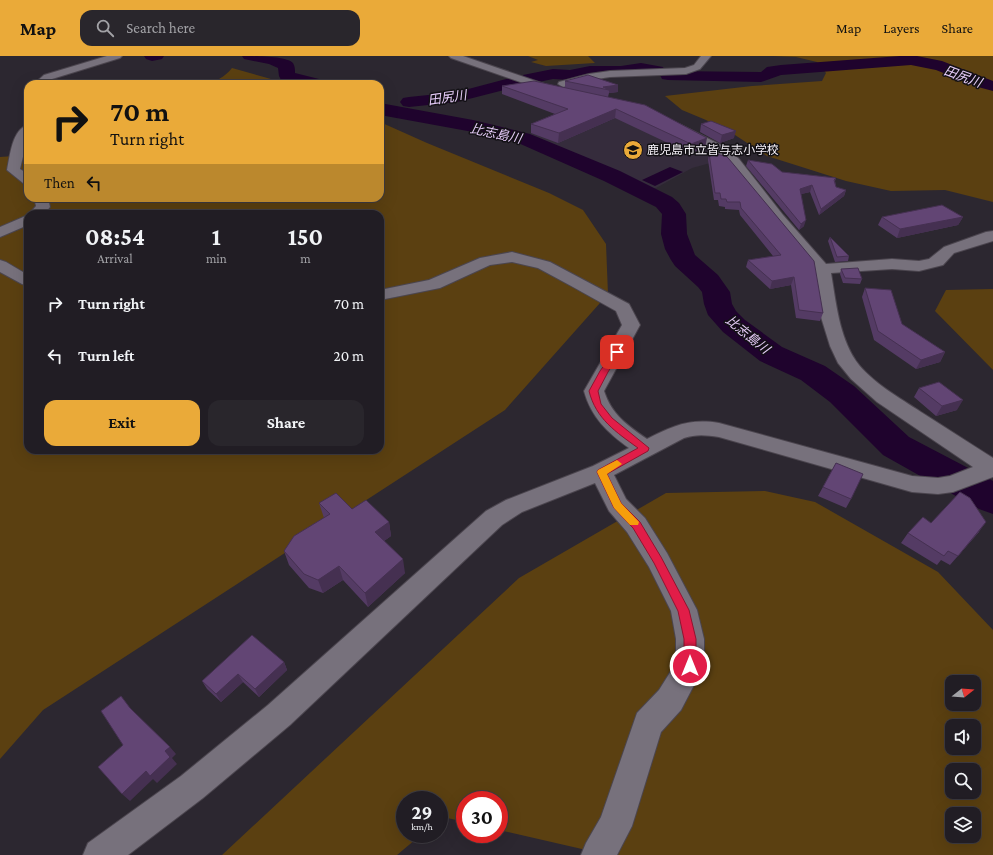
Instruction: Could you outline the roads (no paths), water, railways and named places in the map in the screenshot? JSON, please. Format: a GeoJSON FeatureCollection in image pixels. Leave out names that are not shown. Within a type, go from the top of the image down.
{"type":"FeatureCollection","features":[{"type":"Feature","properties":{"kind":"street"},"geometry":{"type":"LineString","coordinates":[[44,80],[48,77],[117,56]]}},
{"type":"Feature","properties":{"kind":"street"},"geometry":{"type":"LineString","coordinates":[[454,56],[546,89],[568,94]]}},
{"type":"Feature","properties":{"kind":"street"},"geometry":{"type":"LineString","coordinates":[[546,89],[589,77],[610,74],[686,71],[697,67],[706,56]]}},
{"type":"Feature","properties":{"kind":"street"},"geometry":{"type":"LineString","coordinates":[[669,121],[721,150],[734,162],[778,218],[822,269],[830,317],[839,346],[848,363],[858,375],[884,397],[987,470]]}},
{"type":"Feature","properties":{"kind":"street"},"geometry":{"type":"LineString","coordinates":[[24,133],[22,135],[13,170],[24,177]]}},
{"type":"Feature","properties":{"kind":"street"},"geometry":{"type":"LineString","coordinates":[[0,233],[24,221]]}},
{"type":"Feature","properties":{"kind":"street"},"geometry":{"type":"LineString","coordinates":[[822,269],[892,264],[919,266],[937,262],[949,250],[991,235],[993,236]]}},
{"type":"Feature","properties":{"kind":"street"},"geometry":{"type":"LineString","coordinates":[[384,294],[434,284],[486,261],[512,257],[544,265],[586,286],[623,308],[631,325],[594,391],[597,405],[609,420],[622,432],[645,448]]}},
{"type":"Feature","properties":{"kind":"street"},"geometry":{"type":"LineString","coordinates":[[0,264],[24,279]]}},
{"type":"Feature","properties":{"kind":"street"},"geometry":{"type":"LineString","coordinates":[[100,855],[192,787],[279,715],[494,518],[514,506],[602,472],[676,433],[692,428],[707,428],[734,434],[912,484],[938,486],[953,484],[987,470]]}},
{"type":"Feature","properties":{"kind":"street"},"geometry":{"type":"LineString","coordinates":[[598,855],[614,826],[648,724],[670,700],[690,666],[690,639],[684,610],[658,560],[636,525],[617,505],[602,472]]}},
{"type":"Feature","properties":{"kind":"waterway","name":"比志島川"},"geometry":{"type":"LineString","coordinates":[[250,56],[273,60],[286,65],[287,76],[302,80]]}},
{"type":"Feature","properties":{"kind":"waterway","name":"田尻川"},"geometry":{"type":"LineString","coordinates":[[767,75],[773,71],[781,70],[911,60],[942,66],[993,86]]}},
{"type":"Feature","properties":{"kind":"waterway","name":"田尻川"},"geometry":{"type":"LineString","coordinates":[[529,79],[553,74],[570,75],[590,71],[621,71],[641,68],[657,71]]}},
{"type":"Feature","properties":{"kind":"waterway","name":"田尻川"},"geometry":{"type":"LineString","coordinates":[[668,75],[761,77]]}},
{"type":"Feature","properties":{"kind":"waterway","name":"田尻川"},"geometry":{"type":"LineString","coordinates":[[409,102],[457,97],[514,82]]}},
{"type":"Feature","properties":{"kind":"waterway","name":"比志島川"},"geometry":{"type":"LineString","coordinates":[[384,110],[473,126],[523,138],[612,176],[664,202],[671,208],[674,214],[674,234],[678,249],[684,260],[708,281],[716,292],[718,304],[723,315],[734,326],[771,354],[813,373],[842,394],[896,446],[993,499]]}},
{"type":"Feature","properties":{"kind":"place","name":"鹿児島市立皆与志小学校"},"geometry":{"type":"Point","coordinates":[633,150]}}]}
